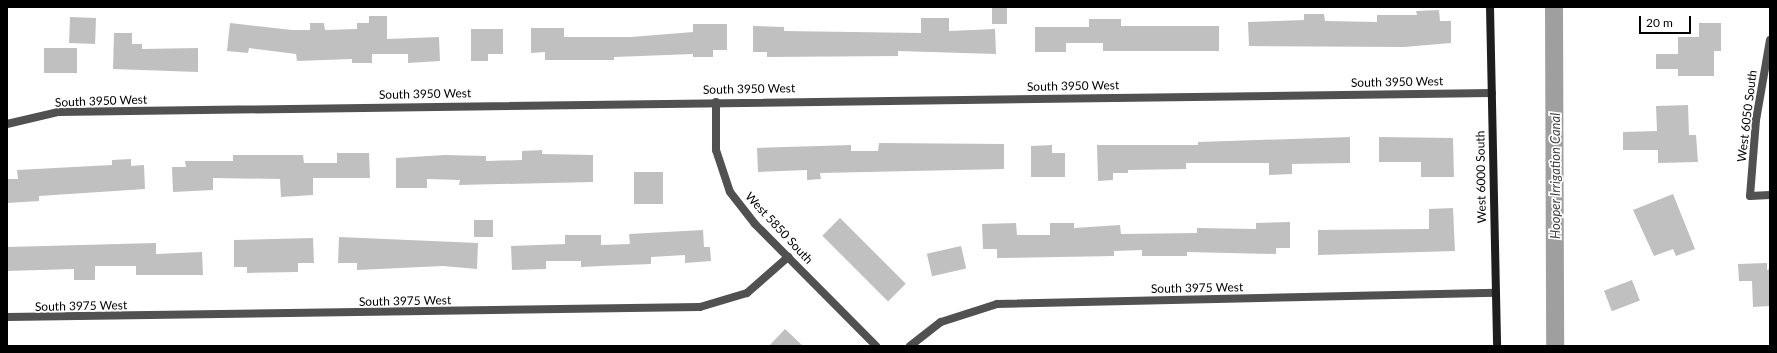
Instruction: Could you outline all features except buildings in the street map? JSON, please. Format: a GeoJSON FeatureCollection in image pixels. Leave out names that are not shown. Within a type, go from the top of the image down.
{"type":"FeatureCollection","features":[{"type":"Feature","properties":{"kind":"street","name":"West 6000 South"},"geometry":{"type":"LineString","coordinates":[[1490,7],[1497,346]]}},
{"type":"Feature","properties":{"kind":"street","name":"West 6050 South"},"geometry":{"type":"LineString","coordinates":[[1770,40],[1756,120],[1750,196],[1770,196]]}},
{"type":"Feature","properties":{"kind":"street","name":"South 3950 West"},"geometry":{"type":"LineString","coordinates":[[7,124],[58,112],[716,102],[1492,94]]}},
{"type":"Feature","properties":{"kind":"street","name":"West 5850 South"},"geometry":{"type":"LineString","coordinates":[[716,102],[716,150],[730,192],[788,257],[876,346]]}},
{"type":"Feature","properties":{"kind":"street","name":"South 3975 West"},"geometry":{"type":"LineString","coordinates":[[7,317],[700,308],[747,294],[788,257]]}},
{"type":"Feature","properties":{"kind":"street","name":"South 3975 West"},"geometry":{"type":"LineString","coordinates":[[910,346],[941,322],[997,304],[1496,293]]}},
{"type":"Feature","properties":{"kind":"waterway","name":"Hooper Irrigation Canal"},"geometry":{"type":"LineString","coordinates":[[1554,7],[1555,346]]}}]}
